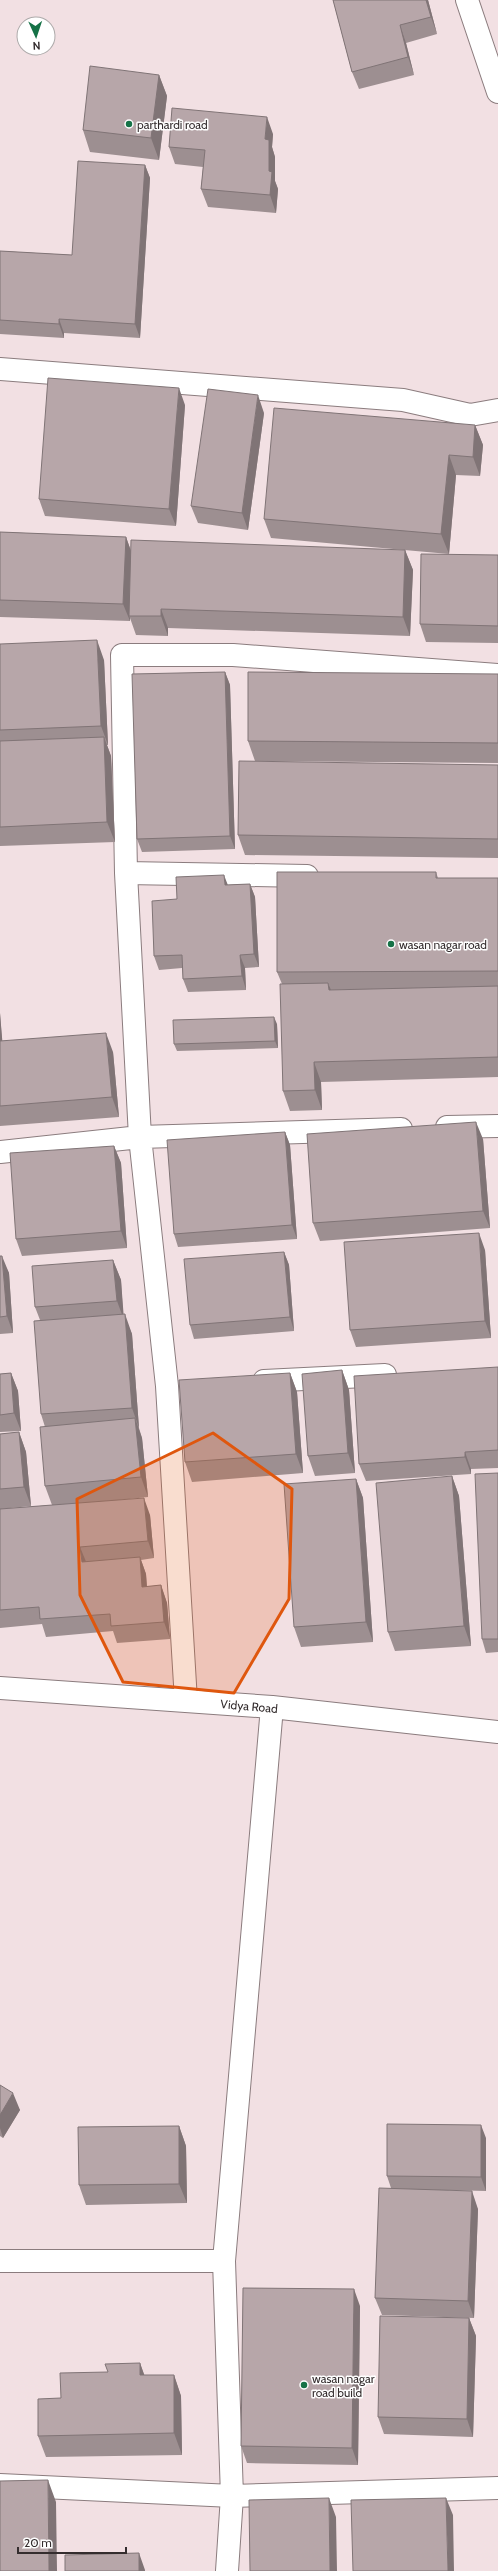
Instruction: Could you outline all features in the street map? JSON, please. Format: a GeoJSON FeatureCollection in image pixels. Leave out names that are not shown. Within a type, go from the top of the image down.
{"type":"FeatureCollection","features":[{"type":"Feature","properties":{"kind":"street"},"geometry":{"type":"LineString","coordinates":[[468,0],[498,92]]}},
{"type":"Feature","properties":{"kind":"street"},"geometry":{"type":"LineString","coordinates":[[0,369],[403,400],[470,415],[498,410]]}},
{"type":"Feature","properties":{"kind":"street"},"geometry":{"type":"LineString","coordinates":[[186,1701],[167,1386],[140,1137],[126,873],[122,654],[233,655],[498,675]]}},
{"type":"Feature","properties":{"kind":"street"},"geometry":{"type":"LineString","coordinates":[[126,873],[324,876]]}},
{"type":"Feature","properties":{"kind":"street"},"geometry":{"type":"LineString","coordinates":[[0,1152],[140,1137],[498,1126]]}},
{"type":"Feature","properties":{"kind":"street"},"geometry":{"type":"LineString","coordinates":[[246,1382],[403,1374]]}},
{"type":"Feature","properties":{"kind":"street"},"geometry":{"type":"LineString","coordinates":[[167,1386],[191,1385]]}},
{"type":"Feature","properties":{"kind":"street","name":"Vidya Road"},"geometry":{"type":"LineString","coordinates":[[0,1688],[272,1707],[498,1732]]}},
{"type":"Feature","properties":{"kind":"street"},"geometry":{"type":"LineString","coordinates":[[227,2571],[232,2496],[224,2261],[272,1707]]}},
{"type":"Feature","properties":{"kind":"street"},"geometry":{"type":"LineString","coordinates":[[0,2261],[224,2261]]}},
{"type":"Feature","properties":{"kind":"street"},"geometry":{"type":"LineString","coordinates":[[0,2485],[232,2496],[498,2488]]}},
{"type":"Feature","properties":{"kind":"highlighted area"},"geometry":{"type":"Polygon","coordinates":[[[213,1433],[292,1489],[289,1599],[234,1693],[123,1682],[80,1595],[77,1499],[213,1433]]]}},
{"type":"Feature","properties":{"kind":"building"},"geometry":{"type":"Polygon","coordinates":[[[333,0],[426,0],[431,17],[400,25],[408,57],[352,72],[333,0]]]}},
{"type":"Feature","properties":{"kind":"building"},"geometry":{"type":"Polygon","coordinates":[[[90,66],[159,75],[151,138],[83,130],[90,66]]]}},
{"type":"Feature","properties":{"kind":"building"},"geometry":{"type":"Polygon","coordinates":[[[172,108],[267,117],[265,139],[269,140],[269,171],[272,172],[270,195],[201,189],[205,150],[169,147],[172,108]]]}},
{"type":"Feature","properties":{"kind":"building"},"geometry":{"type":"Polygon","coordinates":[[[78,161],[145,165],[135,324],[59,319],[59,324],[0,320],[0,251],[72,255],[78,161]]]}},
{"type":"Feature","properties":{"kind":"building"},"geometry":{"type":"Polygon","coordinates":[[[48,378],[179,388],[169,509],[39,499],[48,378]]]}},
{"type":"Feature","properties":{"kind":"building"},"geometry":{"type":"Polygon","coordinates":[[[208,389],[258,395],[242,513],[191,506],[208,389]]]}},
{"type":"Feature","properties":{"kind":"building"},"geometry":{"type":"Polygon","coordinates":[[[274,408],[475,425],[473,457],[449,455],[441,534],[264,519],[274,408]]]}},
{"type":"Feature","properties":{"kind":"building"},"geometry":{"type":"Polygon","coordinates":[[[0,532],[126,537],[123,604],[0,600],[0,532]]]}},
{"type":"Feature","properties":{"kind":"building"},"geometry":{"type":"Polygon","coordinates":[[[131,540],[405,550],[403,617],[161,609],[161,616],[129,616],[131,540]]]}},
{"type":"Feature","properties":{"kind":"building"},"geometry":{"type":"Polygon","coordinates":[[[421,554],[498,555],[498,626],[420,624],[421,554]]]}},
{"type":"Feature","properties":{"kind":"building"},"geometry":{"type":"Polygon","coordinates":[[[97,640],[101,726],[0,730],[0,644],[97,640]]]}},
{"type":"Feature","properties":{"kind":"building"},"geometry":{"type":"Polygon","coordinates":[[[225,672],[230,836],[137,839],[132,674],[225,672]]]}},
{"type":"Feature","properties":{"kind":"building"},"geometry":{"type":"Polygon","coordinates":[[[248,672],[498,674],[498,743],[248,741],[248,672]]]}},
{"type":"Feature","properties":{"kind":"building"},"geometry":{"type":"Polygon","coordinates":[[[104,737],[107,822],[0,827],[0,741],[104,737]]]}},
{"type":"Feature","properties":{"kind":"building"},"geometry":{"type":"Polygon","coordinates":[[[239,761],[498,765],[498,839],[238,835],[239,761]]]}},
{"type":"Feature","properties":{"kind":"building","name":"wasan nagar road"},"geometry":{"type":"Polygon","coordinates":[[[277,872],[436,872],[436,878],[498,878],[498,971],[277,972],[277,872]]]}},
{"type":"Feature","properties":{"kind":"building"},"geometry":{"type":"Polygon","coordinates":[[[224,875],[225,885],[250,884],[254,954],[240,955],[242,976],[183,979],[182,955],[154,956],[152,901],[177,899],[176,877],[224,875]]]}},
{"type":"Feature","properties":{"kind":"building"},"geometry":{"type":"Polygon","coordinates":[[[328,983],[329,990],[498,986],[498,1057],[314,1062],[315,1090],[283,1091],[280,984],[328,983]]]}},
{"type":"Feature","properties":{"kind":"building"},"geometry":{"type":"Polygon","coordinates":[[[274,1017],[275,1041],[174,1044],[173,1020],[274,1017]]]}},
{"type":"Feature","properties":{"kind":"building"},"geometry":{"type":"Polygon","coordinates":[[[106,1033],[112,1097],[0,1106],[0,1041],[106,1033]]]}},
{"type":"Feature","properties":{"kind":"building"},"geometry":{"type":"Polygon","coordinates":[[[476,1122],[483,1211],[313,1223],[307,1134],[476,1122]]]}},
{"type":"Feature","properties":{"kind":"building"},"geometry":{"type":"Polygon","coordinates":[[[285,1132],[292,1225],[174,1234],[167,1140],[285,1132]]]}},
{"type":"Feature","properties":{"kind":"building"},"geometry":{"type":"Polygon","coordinates":[[[114,1146],[121,1231],[16,1239],[10,1153],[114,1146]]]}},
{"type":"Feature","properties":{"kind":"building"},"geometry":{"type":"Polygon","coordinates":[[[479,1233],[485,1321],[350,1330],[344,1242],[479,1233]]]}},
{"type":"Feature","properties":{"kind":"building"},"geometry":{"type":"Polygon","coordinates":[[[284,1252],[290,1317],[190,1325],[184,1259],[284,1252]]]}},
{"type":"Feature","properties":{"kind":"building"},"geometry":{"type":"Polygon","coordinates":[[[0,1256],[2,1256],[7,1316],[0,1317],[0,1256]]]}},
{"type":"Feature","properties":{"kind":"building"},"geometry":{"type":"Polygon","coordinates":[[[113,1260],[117,1301],[35,1307],[32,1266],[113,1260]]]}},
{"type":"Feature","properties":{"kind":"building"},"geometry":{"type":"Polygon","coordinates":[[[125,1314],[132,1408],[41,1414],[34,1321],[125,1314]]]}},
{"type":"Feature","properties":{"kind":"building"},"geometry":{"type":"Polygon","coordinates":[[[498,1367],[498,1450],[465,1452],[465,1457],[359,1464],[354,1376],[498,1367]]]}},
{"type":"Feature","properties":{"kind":"building"},"geometry":{"type":"Polygon","coordinates":[[[342,1370],[348,1453],[308,1456],[302,1374],[342,1370]]]}},
{"type":"Feature","properties":{"kind":"building"},"geometry":{"type":"Polygon","coordinates":[[[11,1373],[14,1413],[0,1415],[0,1374],[11,1373]]]}},
{"type":"Feature","properties":{"kind":"building"},"geometry":{"type":"Polygon","coordinates":[[[290,1373],[296,1454],[185,1462],[179,1380],[290,1373]]]}},
{"type":"Feature","properties":{"kind":"building"},"geometry":{"type":"Polygon","coordinates":[[[135,1418],[141,1477],[45,1486],[40,1427],[135,1418]]]}},
{"type":"Feature","properties":{"kind":"building"},"geometry":{"type":"Polygon","coordinates":[[[19,1432],[24,1487],[0,1489],[0,1434],[19,1432]]]}},
{"type":"Feature","properties":{"kind":"building"},"geometry":{"type":"Polygon","coordinates":[[[498,1473],[498,1639],[482,1639],[475,1474],[498,1473]]]}},
{"type":"Feature","properties":{"kind":"building"},"geometry":{"type":"Polygon","coordinates":[[[452,1476],[464,1626],[388,1632],[376,1483],[452,1476]]]}},
{"type":"Feature","properties":{"kind":"building"},"geometry":{"type":"Polygon","coordinates":[[[356,1479],[366,1622],[294,1627],[284,1484],[356,1479]]]}},
{"type":"Feature","properties":{"kind":"building"},"geometry":{"type":"Polygon","coordinates":[[[144,1498],[148,1541],[80,1547],[82,1562],[140,1557],[142,1587],[161,1585],[164,1622],[111,1626],[110,1614],[40,1619],[39,1607],[0,1610],[0,1509],[144,1498]]]}},
{"type":"Feature","properties":{"kind":"building"},"geometry":{"type":"Polygon","coordinates":[[[0,2085],[13,2093],[0,2115],[0,2085]]]}},
{"type":"Feature","properties":{"kind":"building"},"geometry":{"type":"Polygon","coordinates":[[[387,2124],[481,2125],[481,2177],[387,2176],[387,2124]]]}},
{"type":"Feature","properties":{"kind":"building"},"geometry":{"type":"Polygon","coordinates":[[[179,2126],[179,2184],[79,2185],[78,2127],[179,2126]]]}},
{"type":"Feature","properties":{"kind":"building"},"geometry":{"type":"Polygon","coordinates":[[[379,2188],[472,2191],[468,2301],[375,2298],[379,2188]]]}},
{"type":"Feature","properties":{"kind":"building","name":"wasan nagar road build"},"geometry":{"type":"Polygon","coordinates":[[[243,2288],[354,2289],[352,2448],[241,2446],[243,2288]]]}},
{"type":"Feature","properties":{"kind":"building","name":"wasan nagar road build"},"geometry":{"type":"Polygon","coordinates":[[[380,2316],[469,2318],[467,2419],[378,2417],[380,2316]]]}},
{"type":"Feature","properties":{"kind":"building"},"geometry":{"type":"Polygon","coordinates":[[[140,2363],[140,2375],[174,2375],[174,2433],[38,2436],[38,2399],[61,2398],[60,2373],[108,2372],[105,2364],[140,2363]]]}},
{"type":"Feature","properties":{"kind":"building"},"geometry":{"type":"Polygon","coordinates":[[[48,2480],[49,2571],[0,2571],[0,2481],[48,2480]]]}},
{"type":"Feature","properties":{"kind":"building"},"geometry":{"type":"Polygon","coordinates":[[[329,2498],[330,2571],[250,2571],[249,2500],[329,2498]]]}},
{"type":"Feature","properties":{"kind":"building"},"geometry":{"type":"Polygon","coordinates":[[[446,2498],[448,2571],[353,2571],[351,2500],[446,2498]]]}},
{"type":"Feature","properties":{"kind":"building"},"geometry":{"type":"Polygon","coordinates":[[[139,2553],[139,2571],[65,2571],[65,2555],[139,2553]]]}},
{"type":"Feature","properties":{"kind":"place","name":"parthardi road"},"geometry":{"type":"Point","coordinates":[129,124]}},
{"type":"Feature","properties":{"kind":"place","name":"wasan nagar road"},"geometry":{"type":"Point","coordinates":[391,944]}},
{"type":"Feature","properties":{"kind":"place","name":"wasan nagar road build"},"geometry":{"type":"Point","coordinates":[304,2385]}}]}
